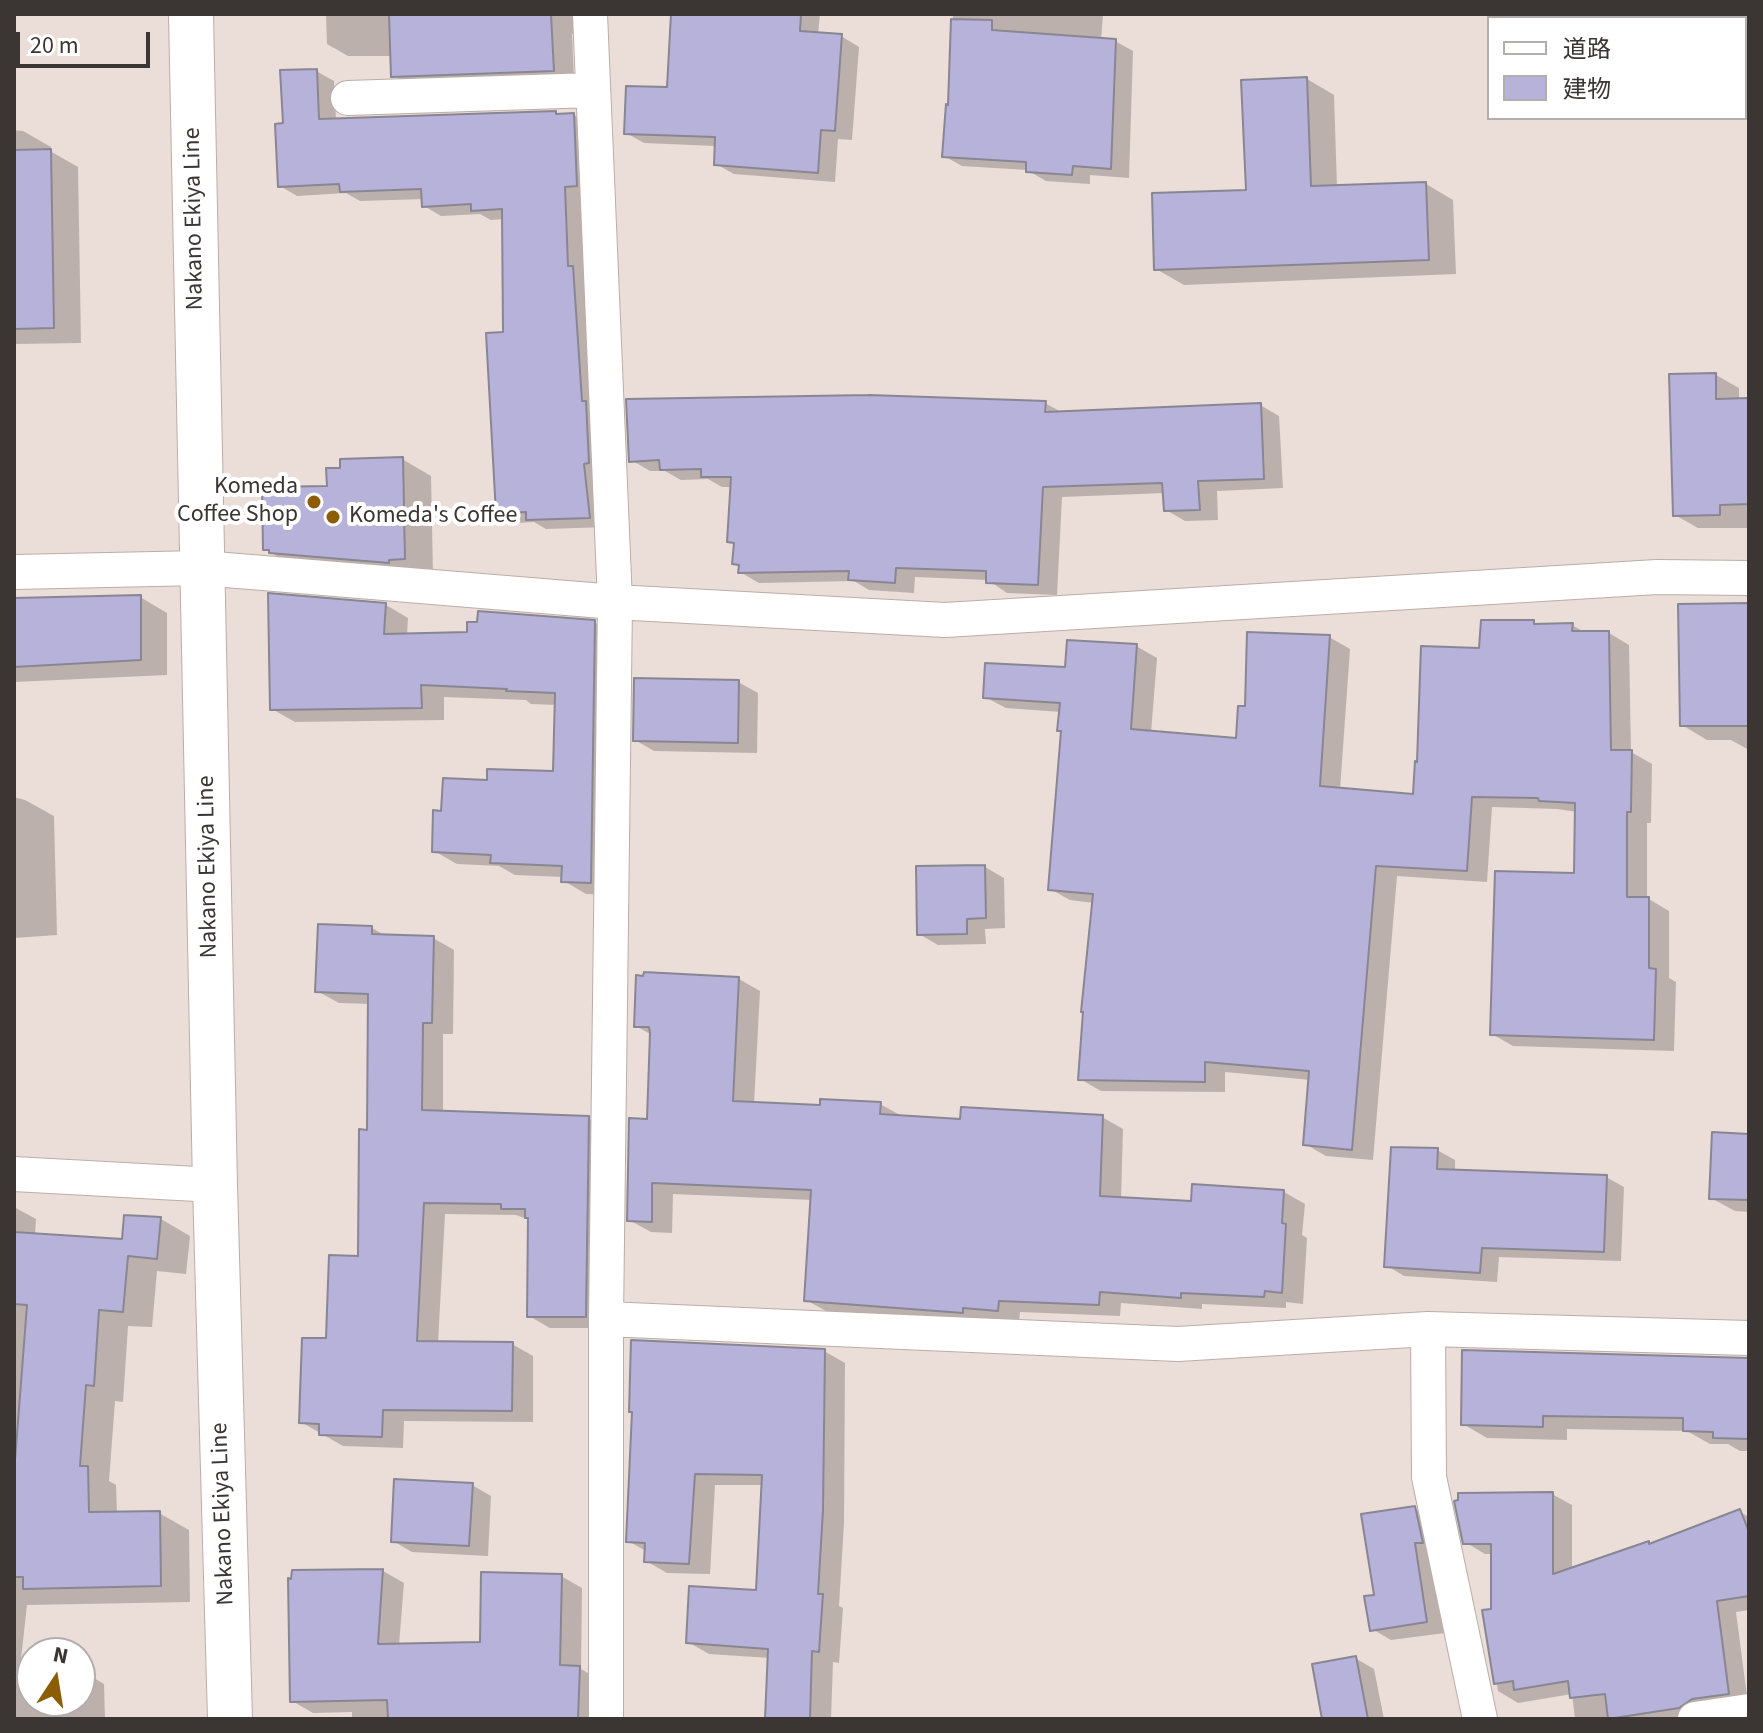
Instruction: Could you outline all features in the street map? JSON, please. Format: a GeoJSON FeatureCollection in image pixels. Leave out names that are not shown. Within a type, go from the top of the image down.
{"type":"FeatureCollection","features":[{"type":"Feature","properties":{"kind":"main road","name":"Nakano Ekiya Line"},"geometry":{"type":"LineString","coordinates":[[191,14],[215,1185],[230,1719]]}},
{"type":"Feature","properties":{"kind":"street"},"geometry":{"type":"LineString","coordinates":[[590,14],[615,602],[606,1319],[606,1719]]}},
{"type":"Feature","properties":{"kind":"street"},"geometry":{"type":"LineString","coordinates":[[348,98],[593,90]]}},
{"type":"Feature","properties":{"kind":"street"},"geometry":{"type":"LineString","coordinates":[[14,572],[202,568],[615,602],[945,620],[1657,577],[1749,578]]}},
{"type":"Feature","properties":{"kind":"street"},"geometry":{"type":"LineString","coordinates":[[14,1174],[215,1185]]}},
{"type":"Feature","properties":{"kind":"street"},"geometry":{"type":"LineString","coordinates":[[606,1319],[1178,1344],[1428,1329],[1749,1338]]}},
{"type":"Feature","properties":{"kind":"street"},"geometry":{"type":"LineString","coordinates":[[1428,1329],[1429,1477],[1480,1719]]}},
{"type":"Feature","properties":{"kind":"street"},"geometry":{"type":"LineString","coordinates":[[1695,1719],[1749,1711]]}},
{"type":"Feature","properties":{"kind":"building"},"geometry":{"type":"Polygon","coordinates":[[[389,14],[551,14],[554,71],[391,77],[389,14]]]}},
{"type":"Feature","properties":{"kind":"building"},"geometry":{"type":"Polygon","coordinates":[[[671,14],[801,14],[800,31],[842,34],[835,131],[821,130],[818,173],[714,165],[715,137],[624,134],[626,86],[667,87],[671,14]]]}},
{"type":"Feature","properties":{"kind":"building"},"geometry":{"type":"Polygon","coordinates":[[[951,19],[992,20],[992,30],[1116,39],[1111,169],[1073,166],[1072,175],[1026,172],[1026,162],[942,157],[948,105],[951,19]]]}},
{"type":"Feature","properties":{"kind":"building"},"geometry":{"type":"Polygon","coordinates":[[[317,69],[319,119],[556,111],[556,114],[574,113],[577,186],[565,187],[568,266],[573,266],[582,401],[586,401],[589,463],[584,464],[590,518],[526,520],[526,512],[496,514],[486,333],[503,332],[502,209],[471,211],[471,204],[422,207],[421,189],[340,192],[339,184],[278,187],[275,124],[283,123],[280,70],[317,69]]]}},
{"type":"Feature","properties":{"kind":"building"},"geometry":{"type":"Polygon","coordinates":[[[1307,77],[1311,186],[1426,182],[1429,260],[1154,270],[1152,193],[1246,190],[1241,80],[1307,77]]]}},
{"type":"Feature","properties":{"kind":"building"},"geometry":{"type":"Polygon","coordinates":[[[51,149],[54,328],[14,329],[14,150],[51,149]]]}},
{"type":"Feature","properties":{"kind":"building"},"geometry":{"type":"Polygon","coordinates":[[[1716,373],[1716,399],[1749,398],[1749,504],[1720,505],[1720,515],[1673,516],[1669,374],[1716,373]]]}},
{"type":"Feature","properties":{"kind":"building"},"geometry":{"type":"Polygon","coordinates":[[[869,395],[1046,401],[1045,412],[1261,403],[1264,479],[1198,481],[1200,510],[1164,511],[1162,483],[1043,487],[1038,585],[986,583],[986,571],[896,568],[895,583],[848,580],[849,571],[738,573],[739,565],[732,564],[734,543],[727,542],[731,477],[701,477],[701,469],[660,470],[659,460],[629,462],[626,399],[869,395]]]}},
{"type":"Feature","properties":{"kind":"building","name":"Komeda's Coffee"},"geometry":{"type":"Polygon","coordinates":[[[403,457],[405,559],[389,560],[389,563],[263,550],[262,487],[327,486],[326,468],[340,468],[340,459],[403,457]]]}},
{"type":"Feature","properties":{"kind":"building"},"geometry":{"type":"Polygon","coordinates":[[[268,593],[386,603],[384,634],[467,632],[467,622],[477,622],[478,611],[595,620],[591,883],[561,882],[562,866],[490,863],[491,855],[432,852],[433,810],[441,811],[443,778],[487,780],[487,769],[553,771],[555,693],[421,685],[422,708],[270,710],[268,593]]]}},
{"type":"Feature","properties":{"kind":"building"},"geometry":{"type":"Polygon","coordinates":[[[141,595],[141,660],[14,667],[14,598],[141,595]]]}},
{"type":"Feature","properties":{"kind":"building"},"geometry":{"type":"Polygon","coordinates":[[[1749,603],[1749,726],[1680,726],[1678,604],[1749,603]]]}},
{"type":"Feature","properties":{"kind":"building"},"geometry":{"type":"Polygon","coordinates":[[[1481,620],[1573,623],[1572,631],[1609,631],[1611,750],[1632,750],[1631,812],[1627,812],[1627,897],[1649,897],[1649,968],[1656,969],[1654,1040],[1490,1035],[1495,871],[1574,873],[1575,803],[1539,801],[1538,798],[1472,797],[1467,871],[1376,866],[1352,1150],[1303,1145],[1309,1071],[1205,1062],[1205,1082],[1078,1080],[1081,1012],[1093,894],[1048,890],[1061,731],[1057,731],[1060,703],[983,698],[985,663],[1065,667],[1067,640],[1137,644],[1131,729],[1236,738],[1238,706],[1245,706],[1247,632],[1330,635],[1320,786],[1413,794],[1421,646],[1479,648],[1481,620]]]}},
{"type":"Feature","properties":{"kind":"building"},"geometry":{"type":"Polygon","coordinates":[[[634,678],[739,680],[738,743],[633,741],[634,678]]]}},
{"type":"Feature","properties":{"kind":"building"},"geometry":{"type":"Polygon","coordinates":[[[985,865],[986,918],[967,919],[967,934],[917,935],[916,866],[985,865]]]}},
{"type":"Feature","properties":{"kind":"building"},"geometry":{"type":"Polygon","coordinates":[[[318,924],[372,926],[372,934],[434,936],[432,1023],[423,1023],[422,1110],[589,1116],[586,1317],[527,1317],[528,1218],[525,1218],[525,1209],[501,1209],[501,1204],[424,1203],[417,1341],[513,1342],[512,1411],[383,1410],[382,1437],[319,1435],[319,1424],[299,1423],[302,1338],[326,1338],[329,1255],[358,1256],[359,1129],[367,1130],[368,994],[315,992],[318,924]]]}},
{"type":"Feature","properties":{"kind":"building"},"geometry":{"type":"Polygon","coordinates":[[[644,972],[739,977],[733,1101],[820,1105],[820,1099],[881,1102],[880,1114],[960,1119],[961,1107],[1103,1115],[1100,1196],[1191,1201],[1192,1184],[1284,1190],[1282,1223],[1286,1224],[1282,1293],[1265,1291],[1264,1297],[1181,1293],[1181,1298],[1100,1292],[1099,1305],[999,1301],[998,1311],[963,1308],[963,1313],[804,1301],[811,1190],[652,1183],[652,1222],[627,1221],[629,1118],[647,1119],[650,1033],[649,1027],[634,1027],[636,975],[643,976],[644,972]]]}},
{"type":"Feature","properties":{"kind":"building"},"geometry":{"type":"Polygon","coordinates":[[[1712,1132],[1749,1134],[1749,1200],[1709,1199],[1712,1132]]]}},
{"type":"Feature","properties":{"kind":"building"},"geometry":{"type":"Polygon","coordinates":[[[1391,1147],[1438,1148],[1437,1169],[1607,1175],[1604,1252],[1482,1248],[1480,1273],[1384,1267],[1391,1147]]]}},
{"type":"Feature","properties":{"kind":"building"},"geometry":{"type":"Polygon","coordinates":[[[124,1215],[161,1217],[157,1259],[128,1256],[123,1312],[99,1310],[94,1386],[86,1385],[80,1466],[88,1466],[89,1512],[160,1511],[161,1586],[23,1589],[23,1577],[14,1577],[14,1473],[27,1305],[14,1304],[14,1232],[122,1239],[124,1215]]]}},
{"type":"Feature","properties":{"kind":"building"},"geometry":{"type":"Polygon","coordinates":[[[631,1340],[825,1349],[823,1510],[818,1594],[823,1594],[819,1652],[812,1651],[810,1719],[765,1719],[768,1649],[686,1643],[689,1586],[756,1590],[762,1475],[695,1474],[689,1564],[644,1562],[645,1543],[626,1542],[632,1412],[629,1412],[631,1340]]]}},
{"type":"Feature","properties":{"kind":"building"},"geometry":{"type":"Polygon","coordinates":[[[1462,1350],[1749,1358],[1749,1439],[1713,1438],[1713,1432],[1683,1431],[1683,1418],[1543,1416],[1543,1427],[1461,1425],[1462,1350]]]}},
{"type":"Feature","properties":{"kind":"building"},"geometry":{"type":"Polygon","coordinates":[[[394,1479],[473,1483],[469,1546],[391,1542],[394,1479]]]}},
{"type":"Feature","properties":{"kind":"building"},"geometry":{"type":"Polygon","coordinates":[[[1553,1492],[1553,1574],[1649,1541],[1649,1544],[1740,1509],[1749,1532],[1749,1596],[1717,1601],[1729,1694],[1692,1699],[1679,1708],[1608,1719],[1605,1694],[1570,1698],[1568,1681],[1514,1690],[1513,1681],[1494,1684],[1482,1610],[1491,1609],[1491,1544],[1463,1544],[1454,1501],[1458,1500],[1458,1493],[1553,1492]]]}},
{"type":"Feature","properties":{"kind":"building"},"geometry":{"type":"Polygon","coordinates":[[[1415,1506],[1423,1543],[1415,1543],[1427,1622],[1370,1631],[1364,1596],[1374,1595],[1361,1514],[1415,1506]]]}},
{"type":"Feature","properties":{"kind":"building"},"geometry":{"type":"Polygon","coordinates":[[[383,1569],[378,1644],[480,1642],[481,1572],[562,1574],[560,1665],[580,1666],[578,1719],[388,1719],[387,1700],[290,1702],[288,1578],[291,1579],[292,1570],[383,1569]]]}},
{"type":"Feature","properties":{"kind":"building"},"geometry":{"type":"Polygon","coordinates":[[[1356,1656],[1368,1719],[1322,1719],[1312,1664],[1356,1656]]]}},
{"type":"Feature","properties":{"kind":"place","name":"Komeda Coffee Shop"},"geometry":{"type":"Point","coordinates":[314,502]}},
{"type":"Feature","properties":{"kind":"place","name":"Komeda's Coffee"},"geometry":{"type":"Point","coordinates":[333,517]}}]}
